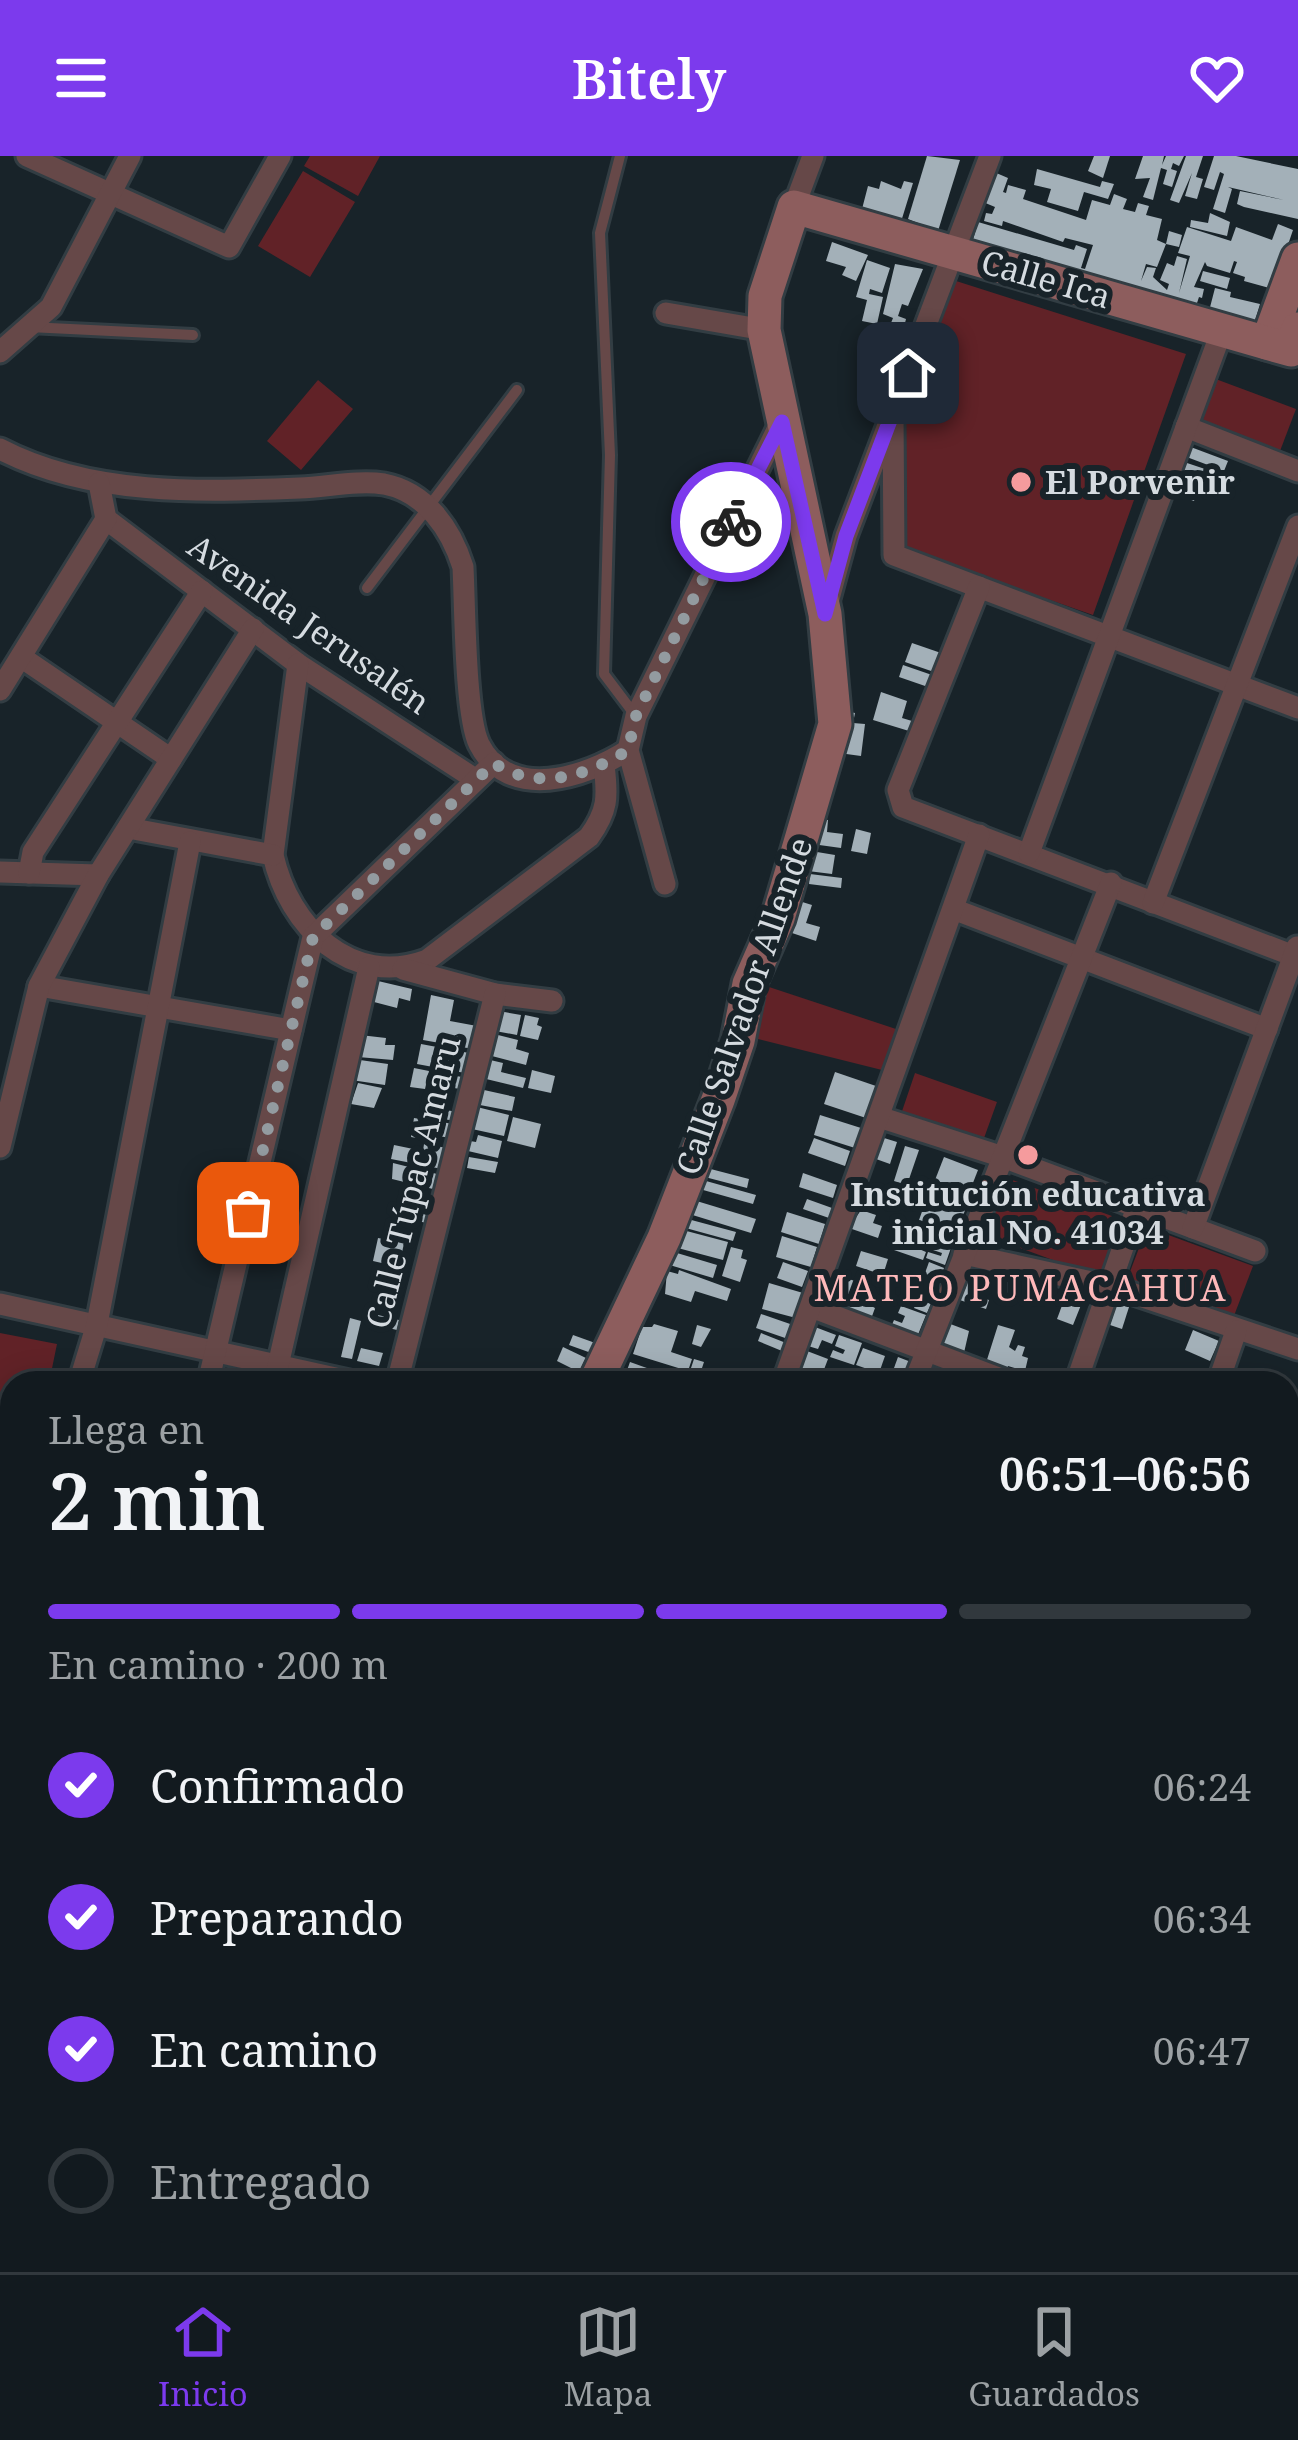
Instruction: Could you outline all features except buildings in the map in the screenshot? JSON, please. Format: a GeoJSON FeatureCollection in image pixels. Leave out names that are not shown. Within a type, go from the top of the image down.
{"type":"FeatureCollection","features":[{"type":"Feature","properties":{"kind":"street"},"geometry":{"type":"LineString","coordinates":[[27,156],[229,248],[280,156]]}},
{"type":"Feature","properties":{"kind":"street"},"geometry":{"type":"LineString","coordinates":[[0,352],[51,307],[130,156]]}},
{"type":"Feature","properties":{"kind":"street"},"geometry":{"type":"LineString","coordinates":[[794,207],[813,156]]}},
{"type":"Feature","properties":{"kind":"street"},"geometry":{"type":"LineString","coordinates":[[825,614],[846,536],[990,156]]}},
{"type":"Feature","properties":{"kind":"street","name":"Calle Ica"},"geometry":{"type":"LineString","coordinates":[[794,207],[1222,330],[1288,344]]}},
{"type":"Feature","properties":{"kind":"street","name":"Calle Salvador Allende"},"geometry":{"type":"LineString","coordinates":[[601,1371],[664,1238],[718,1100],[738,1041],[749,984],[778,917],[835,724],[825,614],[764,330],[765,296],[794,207]]}},
{"type":"Feature","properties":{"kind":"street"},"geometry":{"type":"LineString","coordinates":[[1288,344],[1298,259]]}},
{"type":"Feature","properties":{"kind":"street"},"geometry":{"type":"LineString","coordinates":[[666,313],[764,330]]}},
{"type":"Feature","properties":{"kind":"street"},"geometry":{"type":"LineString","coordinates":[[1029,854],[1222,330]]}},
{"type":"Feature","properties":{"kind":"street"},"geometry":{"type":"LineString","coordinates":[[892,413],[894,555],[1298,708]]}},
{"type":"Feature","properties":{"kind":"street"},"geometry":{"type":"LineString","coordinates":[[665,884],[628,750],[636,716],[782,422]]}},
{"type":"Feature","properties":{"kind":"street"},"geometry":{"type":"LineString","coordinates":[[1186,428],[1298,471]]}},
{"type":"Feature","properties":{"kind":"street"},"geometry":{"type":"LineString","coordinates":[[3,458],[99,483],[297,488],[381,484],[399,489],[428,507],[455,544],[463,567],[472,716],[478,743],[494,763],[534,781],[604,765],[628,750]]}},
{"type":"Feature","properties":{"kind":"street"},"geometry":{"type":"LineString","coordinates":[[0,690],[106,519],[99,483]]}},
{"type":"Feature","properties":{"kind":"street","name":"Avenida Jerusalén"},"geometry":{"type":"LineString","coordinates":[[106,519],[298,664],[475,778]]}},
{"type":"Feature","properties":{"kind":"street"},"geometry":{"type":"LineString","coordinates":[[1153,903],[1298,526]]}},
{"type":"Feature","properties":{"kind":"street"},"geometry":{"type":"LineString","coordinates":[[979,587],[898,790],[903,806],[1153,903],[1296,951],[1193,1228]]}},
{"type":"Feature","properties":{"kind":"street"},"geometry":{"type":"LineString","coordinates":[[28,873],[33,851],[202,591]]}},
{"type":"Feature","properties":{"kind":"street"},"geometry":{"type":"LineString","coordinates":[[0,1147],[39,986],[98,875],[253,629]]}},
{"type":"Feature","properties":{"kind":"street"},"geometry":{"type":"LineString","coordinates":[[21,656],[171,759]]}},
{"type":"Feature","properties":{"kind":"street"},"geometry":{"type":"LineString","coordinates":[[298,664],[273,855],[278,877],[313,937],[369,967],[403,969],[495,994],[552,1001]]}},
{"type":"Feature","properties":{"kind":"street"},"geometry":{"type":"LineString","coordinates":[[211,1371],[313,937],[494,763]]}},
{"type":"Feature","properties":{"kind":"street"},"geometry":{"type":"LineString","coordinates":[[403,969],[428,960],[589,837],[605,814],[609,798],[604,765]]}},
{"type":"Feature","properties":{"kind":"street"},"geometry":{"type":"LineString","coordinates":[[128,828],[273,855]]}},
{"type":"Feature","properties":{"kind":"street"},"geometry":{"type":"LineString","coordinates":[[787,1371],[979,835]]}},
{"type":"Feature","properties":{"kind":"street"},"geometry":{"type":"LineString","coordinates":[[83,1371],[98,1324],[190,842]]}},
{"type":"Feature","properties":{"kind":"street"},"geometry":{"type":"LineString","coordinates":[[0,872],[98,875]]}},
{"type":"Feature","properties":{"kind":"street"},"geometry":{"type":"LineString","coordinates":[[918,1371],[1111,883]]}},
{"type":"Feature","properties":{"kind":"street"},"geometry":{"type":"LineString","coordinates":[[953,909],[1267,1029]]}},
{"type":"Feature","properties":{"kind":"street"},"geometry":{"type":"LineString","coordinates":[[278,1371],[369,967]]}},
{"type":"Feature","properties":{"kind":"street"},"geometry":{"type":"LineString","coordinates":[[39,986],[291,1030]]}},
{"type":"Feature","properties":{"kind":"street","name":"Calle Túpac Amaru"},"geometry":{"type":"LineString","coordinates":[[400,1371],[495,994]]}},
{"type":"Feature","properties":{"kind":"street"},"geometry":{"type":"LineString","coordinates":[[879,1117],[1000,1156],[1255,1252]]}},
{"type":"Feature","properties":{"kind":"street"},"geometry":{"type":"LineString","coordinates":[[1080,1371],[1137,1207]]}},
{"type":"Feature","properties":{"kind":"street"},"geometry":{"type":"LineString","coordinates":[[964,1254],[1110,1286],[1298,1349]]}},
{"type":"Feature","properties":{"kind":"street"},"geometry":{"type":"LineString","coordinates":[[0,1304],[216,1350],[269,1371]]}},
{"type":"Feature","properties":{"kind":"street"},"geometry":{"type":"LineString","coordinates":[[811,1307],[981,1371]]}},
{"type":"Feature","properties":{"kind":"street"},"geometry":{"type":"LineString","coordinates":[[1221,1371],[1236,1331]]}},
{"type":"Feature","properties":{"kind":"lane"},"geometry":{"type":"LineString","coordinates":[[620,156],[600,232],[610,455],[604,674],[636,716]]}},
{"type":"Feature","properties":{"kind":"lane"},"geometry":{"type":"LineString","coordinates":[[26,327],[193,335]]}},
{"type":"Feature","properties":{"kind":"lane"},"geometry":{"type":"LineString","coordinates":[[368,588],[517,390]]}},
{"type":"Feature","properties":{"kind":"shaded area"},"geometry":{"type":"Polygon","coordinates":[[[310,156],[380,156],[358,196],[304,166],[310,156]]]}},
{"type":"Feature","properties":{"kind":"shaded area"},"geometry":{"type":"Polygon","coordinates":[[[303,171],[355,202],[310,277],[258,246],[303,171]]]}},
{"type":"Feature","properties":{"kind":"shaded area","name":"El Porvenir"},"geometry":{"type":"Polygon","coordinates":[[[953,280],[1186,354],[1093,615],[901,548],[901,417],[953,280]]]}},
{"type":"Feature","properties":{"kind":"shaded area"},"geometry":{"type":"Polygon","coordinates":[[[1213,378],[1296,409],[1280,451],[1197,420],[1213,378]]]}},
{"type":"Feature","properties":{"kind":"shaded area"},"geometry":{"type":"Polygon","coordinates":[[[318,380],[353,409],[301,470],[267,441],[318,380]]]}},
{"type":"Feature","properties":{"kind":"shaded area"},"geometry":{"type":"Polygon","coordinates":[[[763,985],[899,1030],[886,1071],[746,1036],[763,985]]]}},
{"type":"Feature","properties":{"kind":"shaded area"},"geometry":{"type":"Polygon","coordinates":[[[915,1073],[997,1102],[979,1152],[898,1123],[915,1073]]]}},
{"type":"Feature","properties":{"kind":"shaded area"},"geometry":{"type":"Polygon","coordinates":[[[1004,1177],[1123,1220],[1102,1278],[982,1234],[1004,1177]]]}},
{"type":"Feature","properties":{"kind":"shaded area"},"geometry":{"type":"Polygon","coordinates":[[[1152,1229],[1253,1266],[1232,1321],[1133,1285],[1128,1277],[1144,1235],[1152,1229]]]}},
{"type":"Feature","properties":{"kind":"shaded area"},"geometry":{"type":"Polygon","coordinates":[[[0,1333],[57,1344],[51,1371],[0,1371],[0,1333]]]}},
{"type":"Feature","properties":{"kind":"way so far"},"geometry":{"type":"LineString","coordinates":[[248,1213],[313,937],[494,763],[534,781],[604,765],[628,750],[636,716],[731,522]]}},
{"type":"Feature","properties":{"kind":"place","name":"El Porvenir"},"geometry":{"type":"Point","coordinates":[1021,482]}},
{"type":"Feature","properties":{"kind":"place","name":"Institución educativa inicial No. 41034"},"geometry":{"type":"Point","coordinates":[1028,1155]}},
{"type":"Feature","properties":{"kind":"district","name":"MATEO PUMACAHUA"},"geometry":{"type":"Point","coordinates":[1021,1288]}},
{"type":"Feature","properties":{"kind":"route"},"geometry":{"type":"LineString","coordinates":[[731,522],[782,422],[825,614],[846,536],[908,373]]}}]}
